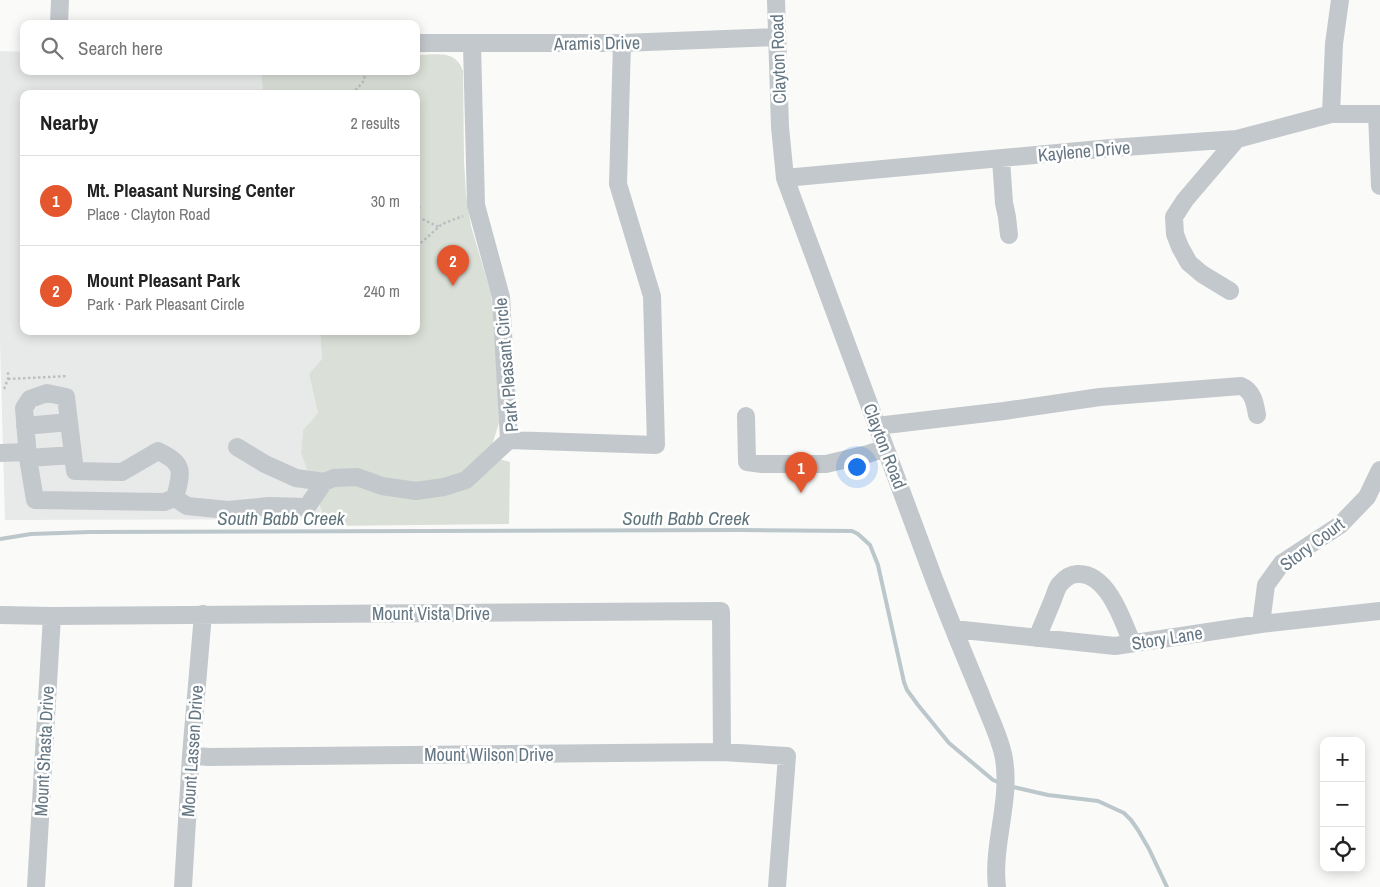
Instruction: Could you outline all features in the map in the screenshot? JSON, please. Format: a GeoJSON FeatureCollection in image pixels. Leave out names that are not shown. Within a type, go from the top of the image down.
{"type":"FeatureCollection","features":[{"type":"Feature","properties":{"kind":"street"},"geometry":{"type":"LineString","coordinates":[[59,20],[60,0]]}},
{"type":"Feature","properties":{"kind":"street","name":"Clayton Road"},"geometry":{"type":"LineString","coordinates":[[776,0],[780,127],[785,178],[885,448],[1004,756],[1006,792],[997,850],[997,887]]}},
{"type":"Feature","properties":{"kind":"street"},"geometry":{"type":"LineString","coordinates":[[1331,114],[1334,44],[1340,0]]}},
{"type":"Feature","properties":{"kind":"street","name":"Aramis Drive"},"geometry":{"type":"LineString","coordinates":[[420,43],[622,43],[777,38]]}},
{"type":"Feature","properties":{"kind":"street","name":"Park Pleasant Circle"},"geometry":{"type":"LineString","coordinates":[[472,44],[476,206],[501,297],[509,440],[656,444],[652,296],[618,184],[622,43]]}},
{"type":"Feature","properties":{"kind":"street","name":"Kaylene Drive"},"geometry":{"type":"LineString","coordinates":[[785,178],[1111,148],[1237,139],[1331,114],[1378,114]]}},
{"type":"Feature","properties":{"kind":"street"},"geometry":{"type":"LineString","coordinates":[[1378,114],[1380,186]]}},
{"type":"Feature","properties":{"kind":"street"},"geometry":{"type":"LineString","coordinates":[[1230,291],[1202,274],[1190,263],[1180,247],[1175,234],[1174,217],[1185,200],[1237,139]]}},
{"type":"Feature","properties":{"kind":"street"},"geometry":{"type":"LineString","coordinates":[[1001,159],[1004,204],[1009,235]]}},
{"type":"Feature","properties":{"kind":"street"},"geometry":{"type":"LineString","coordinates":[[877,426],[1004,411],[1100,397],[1240,386],[1247,388],[1254,398],[1257,415]]}},
{"type":"Feature","properties":{"kind":"street"},"geometry":{"type":"LineString","coordinates":[[47,393],[66,397],[75,471],[122,472],[158,451],[171,457],[179,466],[181,477],[175,498],[164,502],[35,500],[27,455],[24,408],[30,399],[47,393]]}},
{"type":"Feature","properties":{"kind":"street"},"geometry":{"type":"LineString","coordinates":[[746,416],[747,462],[762,464],[826,464],[885,448]]}},
{"type":"Feature","properties":{"kind":"street"},"geometry":{"type":"LineString","coordinates":[[25,426],[69,422]]}},
{"type":"Feature","properties":{"kind":"street"},"geometry":{"type":"LineString","coordinates":[[238,447],[265,464],[296,478],[324,482],[334,478],[357,477],[382,486],[416,491],[444,487],[466,480],[509,440]]}},
{"type":"Feature","properties":{"kind":"street"},"geometry":{"type":"LineString","coordinates":[[0,453],[27,455],[73,454]]}},
{"type":"Feature","properties":{"kind":"street","name":"Story Court"},"geometry":{"type":"LineString","coordinates":[[1261,624],[1266,585],[1282,563],[1340,525],[1367,497],[1380,470]]}},
{"type":"Feature","properties":{"kind":"street"},"geometry":{"type":"LineString","coordinates":[[175,498],[187,506],[228,510],[269,506],[307,506],[324,482]]}},
{"type":"Feature","properties":{"kind":"street"},"geometry":{"type":"LineString","coordinates":[[1037,638],[1058,586],[1066,577],[1076,573],[1087,574],[1096,580],[1107,592],[1119,611],[1132,643]]}},
{"type":"Feature","properties":{"kind":"street","name":"Story Lane"},"geometry":{"type":"LineString","coordinates":[[954,630],[1115,646],[1261,624],[1380,611]]}},
{"type":"Feature","properties":{"kind":"street","name":"Mount Vista Drive"},"geometry":{"type":"LineString","coordinates":[[0,615],[721,612],[722,752]]}},
{"type":"Feature","properties":{"kind":"street","name":"Mount Lassen Drive"},"geometry":{"type":"LineString","coordinates":[[183,887],[190,756],[203,614]]}},
{"type":"Feature","properties":{"kind":"street","name":"Mount Shasta Drive"},"geometry":{"type":"LineString","coordinates":[[36,887],[52,616]]}},
{"type":"Feature","properties":{"kind":"street","name":"Mount Wilson Drive"},"geometry":{"type":"LineString","coordinates":[[190,756],[722,752],[787,756],[777,887]]}},
{"type":"Feature","properties":{"kind":"path"},"geometry":{"type":"LineString","coordinates":[[356,90],[363,82],[365,75]]}},
{"type":"Feature","properties":{"kind":"path"},"geometry":{"type":"LineString","coordinates":[[420,243],[449,221],[466,216]]}},
{"type":"Feature","properties":{"kind":"path"},"geometry":{"type":"LineString","coordinates":[[420,219],[439,227]]}},
{"type":"Feature","properties":{"kind":"path"},"geometry":{"type":"LineString","coordinates":[[4,389],[8,379],[8,371]]}},
{"type":"Feature","properties":{"kind":"path"},"geometry":{"type":"LineString","coordinates":[[8,379],[68,376]]}},
{"type":"Feature","properties":{"kind":"shaded area"},"geometry":{"type":"Polygon","coordinates":[[[0,51],[20,52],[20,75],[261,75],[263,90],[20,90],[20,335],[320,335],[322,359],[309,374],[318,413],[303,430],[301,453],[324,519],[5,520],[0,343],[0,51]]]}},
{"type":"Feature","properties":{"kind":"shaded area"},"geometry":{"type":"Polygon","coordinates":[[[420,55],[450,56],[460,64],[463,71],[466,195],[471,226],[491,294],[498,343],[499,423],[492,445],[499,459],[510,462],[509,524],[325,526],[324,518],[301,453],[303,430],[318,413],[309,374],[322,359],[320,335],[420,335],[420,90],[263,90],[261,75],[420,75],[420,55]]]}},
{"type":"Feature","properties":{"kind":"waterway","name":"South Babb Creek"},"geometry":{"type":"LineString","coordinates":[[0,539],[31,534],[90,532],[852,531],[870,545],[878,565],[907,690],[949,743],[993,780],[1000,783]]}},
{"type":"Feature","properties":{"kind":"waterway","name":"South Babb Creek"},"geometry":{"type":"LineString","coordinates":[[1009,786],[1048,795],[1098,801],[1124,813],[1138,830],[1167,887]]}},
{"type":"Feature","properties":{"kind":"place","name":"Mount Pleasant Park"},"geometry":{"type":"Point","coordinates":[453,286]}},
{"type":"Feature","properties":{"kind":"place","name":"Mt. Pleasant Nursing Center"},"geometry":{"type":"Point","coordinates":[801,493]}}]}
